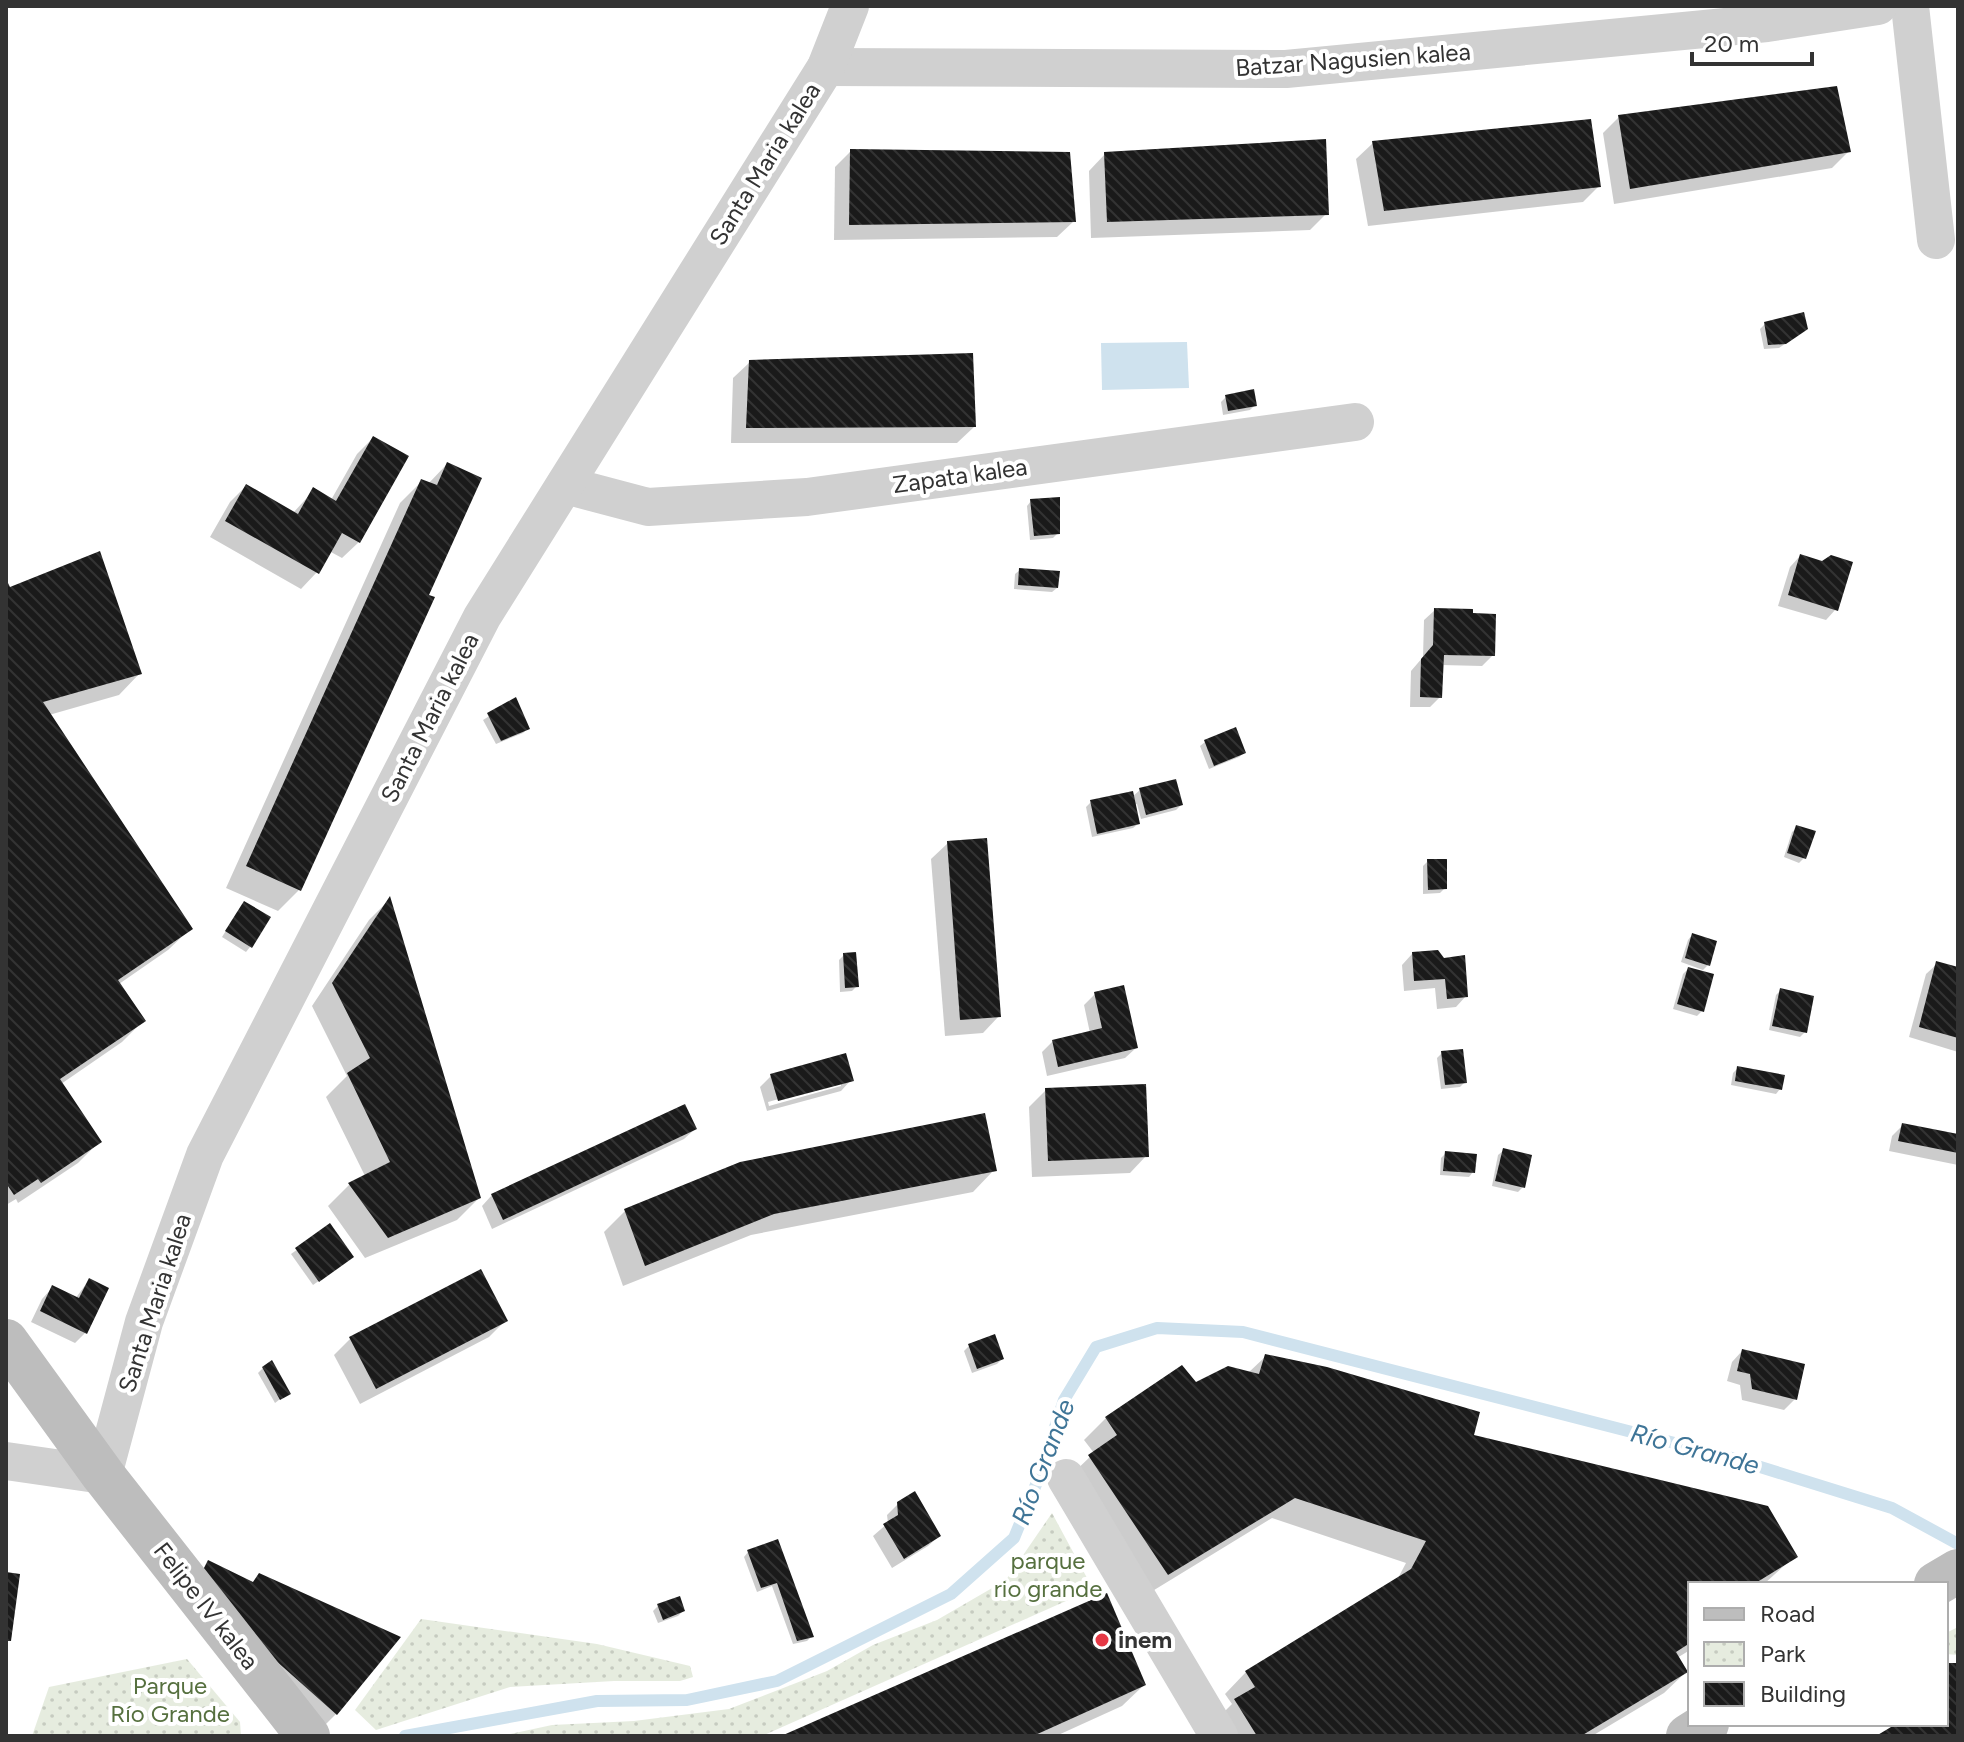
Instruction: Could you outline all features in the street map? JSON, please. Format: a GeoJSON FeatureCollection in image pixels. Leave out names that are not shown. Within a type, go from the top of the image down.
{"type":"FeatureCollection","features":[{"type":"Feature","properties":{"kind":"street","name":"Santa Maria kalea"},"geometry":{"type":"LineString","coordinates":[[103,1475],[144,1322],[205,1155],[482,617],[826,67],[850,6]]}},
{"type":"Feature","properties":{"kind":"street","name":"Batzar Nagusien kalea"},"geometry":{"type":"LineString","coordinates":[[826,67],[1286,69],[1767,23],[1878,6]]}},
{"type":"Feature","properties":{"kind":"street"},"geometry":{"type":"LineString","coordinates":[[1910,6],[1936,240]]}},
{"type":"Feature","properties":{"kind":"street","name":"Zapata kalea"},"geometry":{"type":"LineString","coordinates":[[565,485],[648,507],[807,497],[1355,422]]}},
{"type":"Feature","properties":{"kind":"street","name":"Felipe IV kalea"},"geometry":{"type":"LineString","coordinates":[[6,1341],[103,1475],[306,1734]]}},
{"type":"Feature","properties":{"kind":"street"},"geometry":{"type":"LineString","coordinates":[[6,1461],[103,1475]]}},
{"type":"Feature","properties":{"kind":"street"},"geometry":{"type":"LineString","coordinates":[[1066,1478],[1211,1734]]}},
{"type":"Feature","properties":{"kind":"street"},"geometry":{"type":"LineString","coordinates":[[1939,1582],[1958,1571]]}},
{"type":"Feature","properties":{"kind":"green space","name":"parque rio grande"},"geometry":{"type":"Polygon","coordinates":[[[1052,1513],[1093,1589],[762,1736],[501,1736],[552,1725],[634,1721],[729,1709],[827,1671],[873,1645],[937,1620],[1006,1580],[1052,1513]]]}},
{"type":"Feature","properties":{"kind":"green space"},"geometry":{"type":"Polygon","coordinates":[[[421,1619],[597,1644],[690,1666],[693,1677],[680,1681],[510,1687],[376,1730],[355,1710],[421,1619]]]}},
{"type":"Feature","properties":{"kind":"green space"},"geometry":{"type":"Polygon","coordinates":[[[1958,1627],[1958,1655],[1948,1654],[1948,1632],[1958,1627]]]}},
{"type":"Feature","properties":{"kind":"green space","name":"Parque Río Grande"},"geometry":{"type":"Polygon","coordinates":[[[187,1659],[240,1722],[241,1736],[32,1736],[49,1687],[187,1659]]]}},
{"type":"Feature","properties":{"kind":"water"},"geometry":{"type":"Polygon","coordinates":[[[1187,342],[1189,388],[1102,390],[1101,343],[1187,342]]]}},
{"type":"Feature","properties":{"kind":"building"},"geometry":{"type":"Polygon","coordinates":[[[1837,86],[1851,152],[1630,189],[1618,115],[1837,86]]]}},
{"type":"Feature","properties":{"kind":"building"},"geometry":{"type":"Polygon","coordinates":[[[1591,119],[1601,187],[1384,211],[1372,141],[1591,119]]]}},
{"type":"Feature","properties":{"kind":"building"},"geometry":{"type":"Polygon","coordinates":[[[1326,139],[1329,215],[1107,222],[1104,152],[1326,139]]]}},
{"type":"Feature","properties":{"kind":"building"},"geometry":{"type":"Polygon","coordinates":[[[850,149],[1070,152],[1076,222],[849,225],[850,149]]]}},
{"type":"Feature","properties":{"kind":"building"},"geometry":{"type":"Polygon","coordinates":[[[1804,312],[1808,329],[1786,344],[1768,345],[1764,322],[1804,312]]]}},
{"type":"Feature","properties":{"kind":"building"},"geometry":{"type":"Polygon","coordinates":[[[973,353],[976,427],[746,428],[749,360],[973,353]]]}},
{"type":"Feature","properties":{"kind":"building"},"geometry":{"type":"Polygon","coordinates":[[[1254,389],[1257,406],[1228,411],[1225,395],[1254,389]]]}},
{"type":"Feature","properties":{"kind":"building"},"geometry":{"type":"Polygon","coordinates":[[[373,436],[409,456],[360,543],[342,533],[319,574],[225,521],[246,484],[298,514],[313,487],[336,501],[373,436]]]}},
{"type":"Feature","properties":{"kind":"building"},"geometry":{"type":"Polygon","coordinates":[[[447,462],[482,478],[429,595],[435,597],[301,891],[246,866],[421,479],[437,485],[447,462]]]}},
{"type":"Feature","properties":{"kind":"building"},"geometry":{"type":"Polygon","coordinates":[[[1060,497],[1060,534],[1034,536],[1030,499],[1060,497]]]}},
{"type":"Feature","properties":{"kind":"building"},"geometry":{"type":"Polygon","coordinates":[[[100,551],[142,674],[43,702],[193,929],[118,980],[146,1021],[60,1079],[102,1142],[41,1183],[38,1179],[14,1195],[6,1183],[6,579],[10,587],[100,551]]]}},
{"type":"Feature","properties":{"kind":"building"},"geometry":{"type":"Polygon","coordinates":[[[1800,554],[1822,561],[1831,555],[1853,562],[1838,611],[1788,595],[1800,554]]]}},
{"type":"Feature","properties":{"kind":"building"},"geometry":{"type":"Polygon","coordinates":[[[1019,568],[1060,571],[1058,588],[1018,585],[1019,568]]]}},
{"type":"Feature","properties":{"kind":"building"},"geometry":{"type":"Polygon","coordinates":[[[1434,608],[1473,609],[1473,613],[1496,614],[1495,656],[1444,655],[1442,698],[1420,697],[1421,659],[1433,645],[1434,608]]]}},
{"type":"Feature","properties":{"kind":"building"},"geometry":{"type":"Polygon","coordinates":[[[516,697],[530,729],[501,741],[487,713],[516,697]]]}},
{"type":"Feature","properties":{"kind":"building"},"geometry":{"type":"Polygon","coordinates":[[[1236,727],[1246,753],[1214,766],[1204,740],[1236,727]]]}},
{"type":"Feature","properties":{"kind":"building"},"geometry":{"type":"Polygon","coordinates":[[[1176,779],[1183,805],[1146,815],[1139,788],[1176,779]]]}},
{"type":"Feature","properties":{"kind":"building"},"geometry":{"type":"Polygon","coordinates":[[[1133,791],[1140,824],[1097,834],[1090,800],[1133,791]]]}},
{"type":"Feature","properties":{"kind":"building"},"geometry":{"type":"Polygon","coordinates":[[[1796,825],[1816,831],[1806,859],[1787,853],[1796,825]]]}},
{"type":"Feature","properties":{"kind":"building"},"geometry":{"type":"Polygon","coordinates":[[[987,838],[1001,1017],[960,1020],[947,841],[987,838]]]}},
{"type":"Feature","properties":{"kind":"building"},"geometry":{"type":"Polygon","coordinates":[[[1427,859],[1447,859],[1447,889],[1428,890],[1427,859]]]}},
{"type":"Feature","properties":{"kind":"building"},"geometry":{"type":"Polygon","coordinates":[[[390,896],[481,1198],[388,1238],[348,1183],[390,1162],[347,1073],[370,1058],[332,983],[390,896]]]}},
{"type":"Feature","properties":{"kind":"building"},"geometry":{"type":"Polygon","coordinates":[[[244,901],[271,917],[252,948],[225,931],[244,901]]]}},
{"type":"Feature","properties":{"kind":"building"},"geometry":{"type":"Polygon","coordinates":[[[1692,933],[1717,941],[1710,966],[1685,958],[1692,933]]]}},
{"type":"Feature","properties":{"kind":"building"},"geometry":{"type":"Polygon","coordinates":[[[1438,950],[1444,958],[1465,955],[1468,997],[1447,999],[1445,979],[1414,981],[1412,952],[1438,950]]]}},
{"type":"Feature","properties":{"kind":"building"},"geometry":{"type":"Polygon","coordinates":[[[856,952],[859,987],[845,988],[843,953],[856,952]]]}},
{"type":"Feature","properties":{"kind":"building"},"geometry":{"type":"Polygon","coordinates":[[[1936,961],[1958,967],[1958,1038],[1919,1027],[1936,961]]]}},
{"type":"Feature","properties":{"kind":"building"},"geometry":{"type":"Polygon","coordinates":[[[1688,967],[1714,974],[1704,1012],[1677,1004],[1688,967]]]}},
{"type":"Feature","properties":{"kind":"building"},"geometry":{"type":"Polygon","coordinates":[[[1124,985],[1138,1048],[1058,1067],[1052,1040],[1102,1028],[1094,992],[1124,985]]]}},
{"type":"Feature","properties":{"kind":"building"},"geometry":{"type":"Polygon","coordinates":[[[1780,988],[1814,996],[1807,1033],[1772,1026],[1780,988]]]}},
{"type":"Feature","properties":{"kind":"building"},"geometry":{"type":"Polygon","coordinates":[[[1463,1049],[1467,1083],[1445,1085],[1441,1051],[1463,1049]]]}},
{"type":"Feature","properties":{"kind":"building"},"geometry":{"type":"Polygon","coordinates":[[[846,1053],[854,1081],[778,1101],[770,1074],[846,1053]]]}},
{"type":"Feature","properties":{"kind":"building"},"geometry":{"type":"Polygon","coordinates":[[[1737,1066],[1785,1075],[1782,1090],[1735,1081],[1737,1066]]]}},
{"type":"Feature","properties":{"kind":"building"},"geometry":{"type":"Polygon","coordinates":[[[1146,1084],[1149,1157],[1048,1161],[1045,1088],[1146,1084]]]}},
{"type":"Feature","properties":{"kind":"building"},"geometry":{"type":"Polygon","coordinates":[[[685,1104],[697,1129],[503,1220],[491,1194],[685,1104]]]}},
{"type":"Feature","properties":{"kind":"building"},"geometry":{"type":"Polygon","coordinates":[[[985,1113],[997,1171],[774,1214],[645,1266],[624,1209],[740,1162],[985,1113]]]}},
{"type":"Feature","properties":{"kind":"building"},"geometry":{"type":"Polygon","coordinates":[[[1902,1123],[1958,1134],[1958,1153],[1898,1141],[1902,1123]]]}},
{"type":"Feature","properties":{"kind":"building"},"geometry":{"type":"Polygon","coordinates":[[[1503,1148],[1532,1155],[1525,1188],[1495,1181],[1503,1148]]]}},
{"type":"Feature","properties":{"kind":"building"},"geometry":{"type":"Polygon","coordinates":[[[1445,1151],[1477,1154],[1475,1173],[1443,1171],[1445,1151]]]}},
{"type":"Feature","properties":{"kind":"building"},"geometry":{"type":"Polygon","coordinates":[[[330,1223],[354,1257],[319,1282],[295,1248],[330,1223]]]}},
{"type":"Feature","properties":{"kind":"building"},"geometry":{"type":"Polygon","coordinates":[[[481,1269],[508,1321],[376,1389],[349,1337],[481,1269]]]}},
{"type":"Feature","properties":{"kind":"building"},"geometry":{"type":"Polygon","coordinates":[[[89,1278],[109,1288],[87,1334],[40,1311],[52,1285],[79,1298],[89,1278]]]}},
{"type":"Feature","properties":{"kind":"building"},"geometry":{"type":"Polygon","coordinates":[[[995,1334],[1004,1359],[977,1369],[968,1344],[995,1334]]]}},
{"type":"Feature","properties":{"kind":"building"},"geometry":{"type":"Polygon","coordinates":[[[1742,1349],[1805,1364],[1797,1400],[1752,1389],[1750,1374],[1737,1371],[1742,1349]]]}},
{"type":"Feature","properties":{"kind":"building"},"geometry":{"type":"Polygon","coordinates":[[[1265,1354],[1327,1367],[1480,1412],[1474,1435],[1768,1506],[1798,1557],[1757,1582],[1688,1582],[1688,1644],[1676,1652],[1688,1672],[1581,1736],[1257,1736],[1234,1699],[1255,1687],[1245,1671],[1411,1569],[1426,1541],[1295,1498],[1168,1575],[1088,1455],[1117,1435],[1105,1417],[1182,1365],[1196,1382],[1228,1366],[1259,1374],[1265,1354]]]}},
{"type":"Feature","properties":{"kind":"building"},"geometry":{"type":"Polygon","coordinates":[[[272,1360],[291,1394],[280,1400],[262,1367],[272,1360]]]}},
{"type":"Feature","properties":{"kind":"building"},"geometry":{"type":"Polygon","coordinates":[[[915,1491],[941,1536],[904,1559],[883,1524],[898,1515],[897,1502],[915,1491]]]}},
{"type":"Feature","properties":{"kind":"building"},"geometry":{"type":"Polygon","coordinates":[[[778,1539],[814,1637],[797,1641],[777,1583],[761,1588],[747,1550],[778,1539]]]}},
{"type":"Feature","properties":{"kind":"building"},"geometry":{"type":"Polygon","coordinates":[[[208,1560],[253,1582],[259,1573],[401,1637],[337,1715],[230,1620],[200,1576],[208,1560]]]}},
{"type":"Feature","properties":{"kind":"building"},"geometry":{"type":"Polygon","coordinates":[[[6,1572],[20,1574],[11,1641],[6,1641],[6,1572]]]}},
{"type":"Feature","properties":{"kind":"building"},"geometry":{"type":"Polygon","coordinates":[[[1107,1593],[1146,1685],[1033,1736],[781,1736],[1107,1593]]]}},
{"type":"Feature","properties":{"kind":"building"},"geometry":{"type":"Polygon","coordinates":[[[680,1596],[685,1611],[663,1620],[657,1604],[680,1596]]]}},
{"type":"Feature","properties":{"kind":"building"},"geometry":{"type":"Polygon","coordinates":[[[1948,1663],[1958,1663],[1958,1736],[1876,1736],[1893,1726],[1948,1726],[1948,1663]]]}},
{"type":"Feature","properties":{"kind":"waterway","name":"Río Grande"},"geometry":{"type":"LineString","coordinates":[[405,1736],[597,1701],[687,1700],[777,1681],[951,1594],[1014,1538],[1037,1482],[1064,1400],[1096,1347],[1157,1328],[1243,1332],[1725,1456],[1892,1508],[1958,1544]]}},
{"type":"Feature","properties":{"kind":"place","name":"inem"},"geometry":{"type":"Point","coordinates":[1102,1640]}}]}
